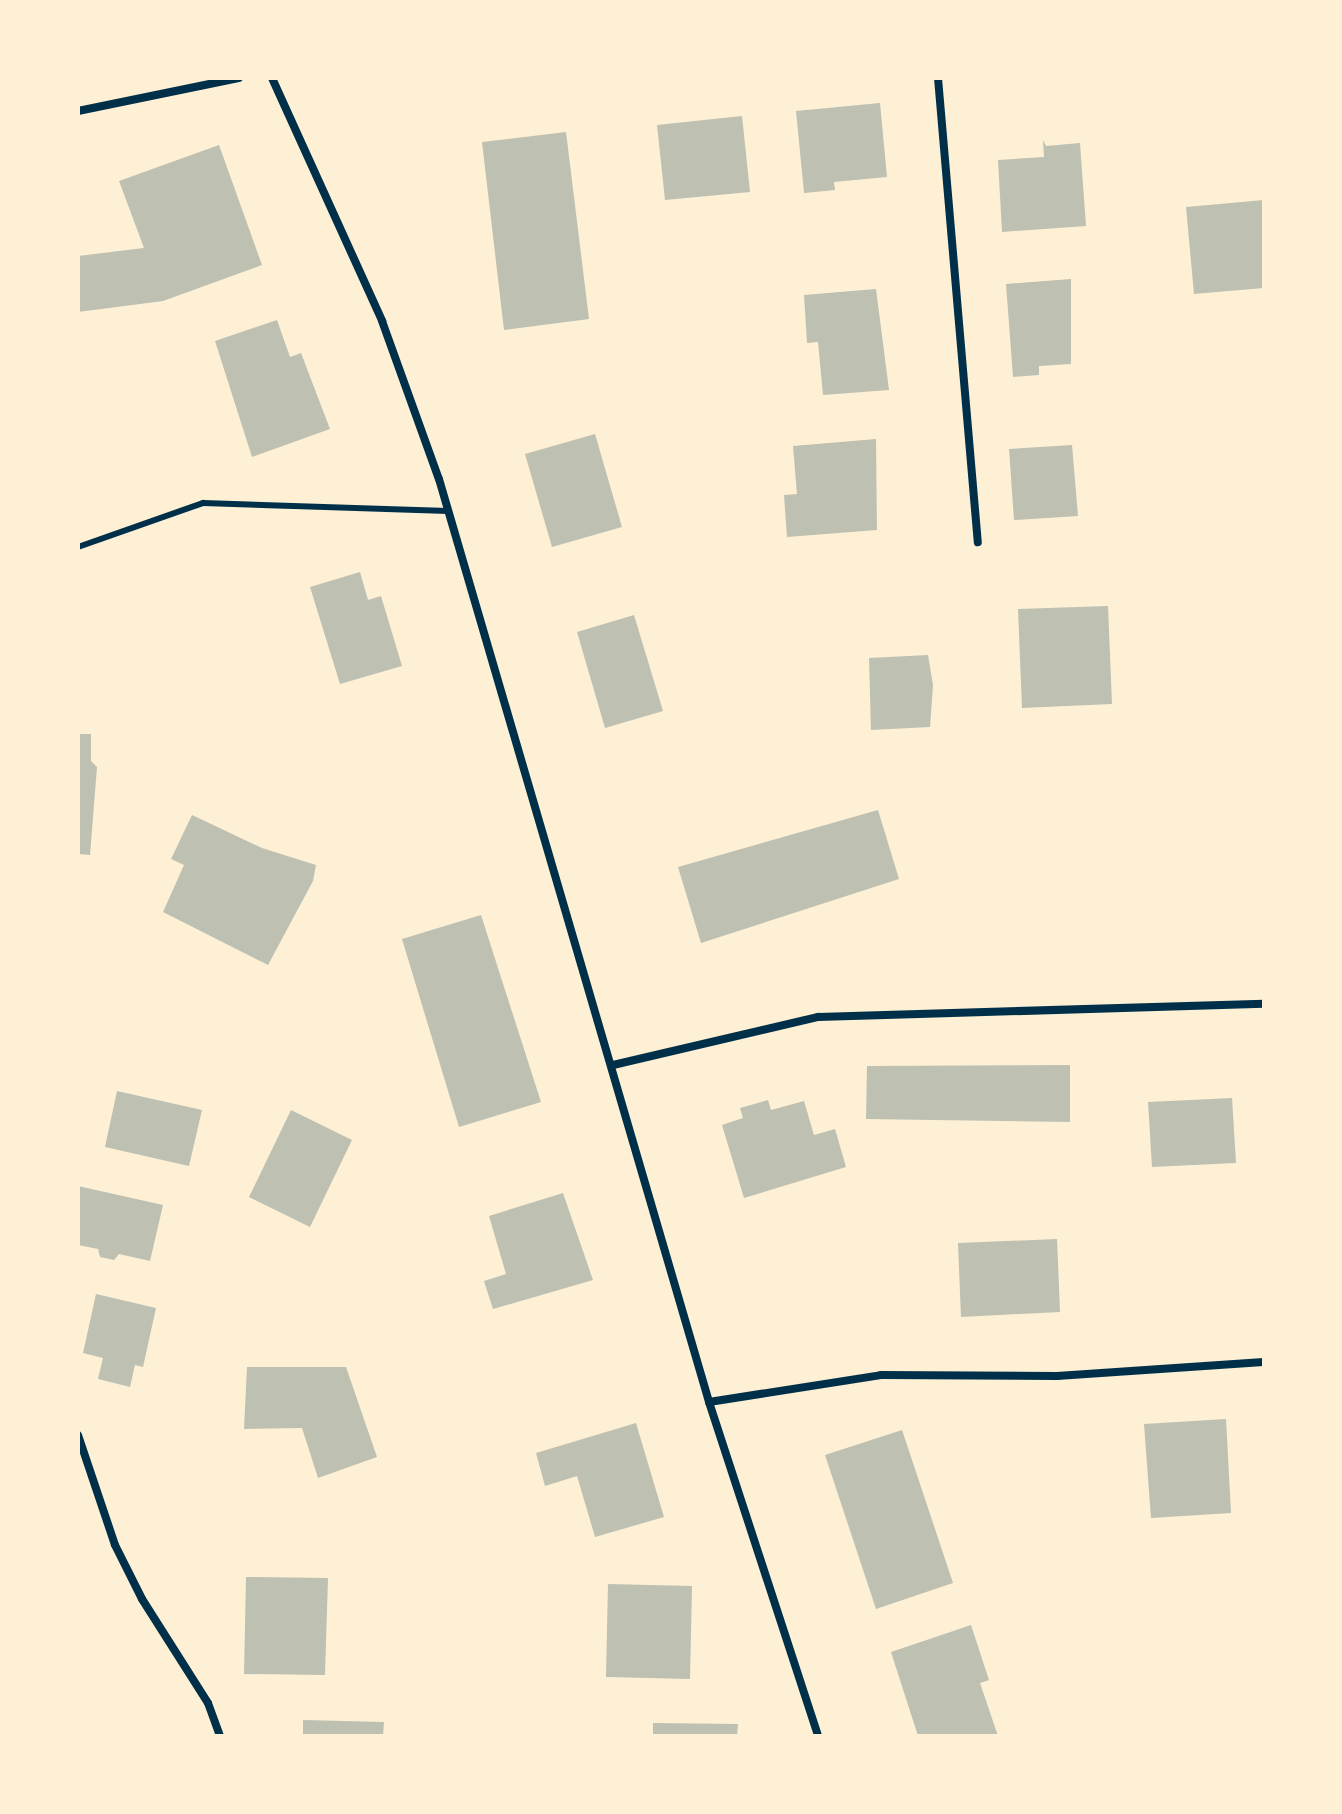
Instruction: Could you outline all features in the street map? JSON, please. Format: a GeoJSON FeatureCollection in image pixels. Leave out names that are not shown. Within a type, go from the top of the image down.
{"type":"FeatureCollection","features":[{"type":"Feature","properties":{"kind":"street"},"geometry":{"type":"LineString","coordinates":[[78,111],[239,78]]}},
{"type":"Feature","properties":{"kind":"street"},"geometry":{"type":"LineString","coordinates":[[272,78],[382,321],[448,511],[613,1065],[709,1402],[818,1736]]}},
{"type":"Feature","properties":{"kind":"street"},"geometry":{"type":"LineString","coordinates":[[938,78],[978,542]]}},
{"type":"Feature","properties":{"kind":"street"},"geometry":{"type":"LineString","coordinates":[[613,1065],[818,1017],[1264,1004]]}},
{"type":"Feature","properties":{"kind":"street"},"geometry":{"type":"LineString","coordinates":[[709,1402],[881,1375],[1057,1376],[1264,1362]]}},
{"type":"Feature","properties":{"kind":"street"},"geometry":{"type":"LineString","coordinates":[[78,1435],[115,1545],[142,1599],[208,1703],[220,1736]]}},
{"type":"Feature","properties":{"kind":"lane"},"geometry":{"type":"LineString","coordinates":[[78,547],[203,503],[448,511]]}},
{"type":"Feature","properties":{"kind":"building"},"geometry":{"type":"Polygon","coordinates":[[[880,103],[887,177],[834,182],[835,190],[804,193],[796,111],[880,103]]]}},
{"type":"Feature","properties":{"kind":"building"},"geometry":{"type":"Polygon","coordinates":[[[742,116],[750,192],[665,200],[657,125],[742,116]]]}},
{"type":"Feature","properties":{"kind":"building"},"geometry":{"type":"Polygon","coordinates":[[[566,132],[589,319],[504,330],[482,142],[566,132]]]}},
{"type":"Feature","properties":{"kind":"building"},"geometry":{"type":"Polygon","coordinates":[[[1043,140],[1046,146],[1080,143],[1086,226],[1002,232],[998,160],[1044,157],[1043,140]]]}},
{"type":"Feature","properties":{"kind":"building"},"geometry":{"type":"Polygon","coordinates":[[[219,145],[262,265],[163,301],[78,312],[78,256],[144,248],[119,181],[219,145]]]}},
{"type":"Feature","properties":{"kind":"building"},"geometry":{"type":"Polygon","coordinates":[[[1264,200],[1264,288],[1194,294],[1186,207],[1264,200]]]}},
{"type":"Feature","properties":{"kind":"building"},"geometry":{"type":"Polygon","coordinates":[[[1071,279],[1071,364],[1039,366],[1039,375],[1013,377],[1006,284],[1071,279]]]}},
{"type":"Feature","properties":{"kind":"building"},"geometry":{"type":"Polygon","coordinates":[[[876,289],[889,390],[823,395],[818,342],[807,343],[804,295],[876,289]]]}},
{"type":"Feature","properties":{"kind":"building"},"geometry":{"type":"Polygon","coordinates":[[[277,320],[290,357],[301,353],[330,429],[252,457],[215,341],[277,320]]]}},
{"type":"Feature","properties":{"kind":"building"},"geometry":{"type":"Polygon","coordinates":[[[595,434],[622,527],[552,547],[525,454],[595,434]]]}},
{"type":"Feature","properties":{"kind":"building"},"geometry":{"type":"Polygon","coordinates":[[[876,439],[877,530],[787,537],[784,495],[797,494],[793,446],[876,439]]]}},
{"type":"Feature","properties":{"kind":"building"},"geometry":{"type":"Polygon","coordinates":[[[1072,445],[1078,516],[1014,520],[1009,449],[1072,445]]]}},
{"type":"Feature","properties":{"kind":"building"},"geometry":{"type":"Polygon","coordinates":[[[360,572],[368,600],[381,596],[402,666],[340,684],[310,587],[360,572]]]}},
{"type":"Feature","properties":{"kind":"building"},"geometry":{"type":"Polygon","coordinates":[[[1108,606],[1112,704],[1022,708],[1018,609],[1108,606]]]}},
{"type":"Feature","properties":{"kind":"building"},"geometry":{"type":"Polygon","coordinates":[[[634,615],[663,711],[605,728],[577,632],[634,615]]]}},
{"type":"Feature","properties":{"kind":"building"},"geometry":{"type":"Polygon","coordinates":[[[928,655],[933,685],[930,727],[871,730],[869,658],[928,655]]]}},
{"type":"Feature","properties":{"kind":"building"},"geometry":{"type":"Polygon","coordinates":[[[78,734],[91,734],[91,761],[97,767],[90,855],[78,854],[78,734]]]}},
{"type":"Feature","properties":{"kind":"building"},"geometry":{"type":"Polygon","coordinates":[[[878,810],[899,879],[701,943],[678,867],[878,810]]]}},
{"type":"Feature","properties":{"kind":"building"},"geometry":{"type":"Polygon","coordinates":[[[192,815],[262,848],[316,865],[313,881],[268,965],[163,912],[184,865],[171,859],[192,815]]]}},
{"type":"Feature","properties":{"kind":"building"},"geometry":{"type":"Polygon","coordinates":[[[481,915],[541,1102],[459,1127],[402,939],[481,915]]]}},
{"type":"Feature","properties":{"kind":"building"},"geometry":{"type":"Polygon","coordinates":[[[1070,1065],[1070,1122],[866,1119],[867,1066],[1070,1065]]]}},
{"type":"Feature","properties":{"kind":"building"},"geometry":{"type":"Polygon","coordinates":[[[117,1091],[202,1110],[189,1166],[105,1147],[117,1091]]]}},
{"type":"Feature","properties":{"kind":"building"},"geometry":{"type":"Polygon","coordinates":[[[1232,1098],[1236,1163],[1152,1167],[1148,1102],[1232,1098]]]}},
{"type":"Feature","properties":{"kind":"building"},"geometry":{"type":"Polygon","coordinates":[[[768,1100],[771,1110],[804,1101],[814,1135],[835,1129],[846,1167],[744,1198],[722,1125],[743,1118],[740,1108],[768,1100]]]}},
{"type":"Feature","properties":{"kind":"building"},"geometry":{"type":"Polygon","coordinates":[[[291,1110],[352,1140],[310,1227],[249,1197],[291,1110]]]}},
{"type":"Feature","properties":{"kind":"building"},"geometry":{"type":"Polygon","coordinates":[[[78,1186],[163,1205],[150,1261],[119,1254],[114,1260],[100,1257],[98,1249],[78,1245],[78,1186]]]}},
{"type":"Feature","properties":{"kind":"building"},"geometry":{"type":"Polygon","coordinates":[[[563,1193],[593,1280],[493,1309],[484,1281],[506,1274],[489,1216],[563,1193]]]}},
{"type":"Feature","properties":{"kind":"building"},"geometry":{"type":"Polygon","coordinates":[[[1057,1239],[1060,1312],[961,1317],[958,1243],[1057,1239]]]}},
{"type":"Feature","properties":{"kind":"building"},"geometry":{"type":"Polygon","coordinates":[[[96,1294],[156,1308],[143,1367],[135,1365],[130,1387],[98,1379],[103,1358],[83,1353],[96,1294]]]}},
{"type":"Feature","properties":{"kind":"building"},"geometry":{"type":"Polygon","coordinates":[[[247,1367],[346,1367],[377,1457],[318,1478],[302,1428],[244,1429],[247,1367]]]}},
{"type":"Feature","properties":{"kind":"building"},"geometry":{"type":"Polygon","coordinates":[[[1226,1419],[1231,1513],[1151,1518],[1144,1424],[1226,1419]]]}},
{"type":"Feature","properties":{"kind":"building"},"geometry":{"type":"Polygon","coordinates":[[[636,1423],[664,1517],[595,1537],[577,1476],[545,1486],[536,1453],[636,1423]]]}},
{"type":"Feature","properties":{"kind":"building"},"geometry":{"type":"Polygon","coordinates":[[[902,1430],[953,1583],[876,1609],[825,1455],[902,1430]]]}},
{"type":"Feature","properties":{"kind":"building"},"geometry":{"type":"Polygon","coordinates":[[[246,1577],[328,1578],[325,1675],[244,1674],[246,1577]]]}},
{"type":"Feature","properties":{"kind":"building"},"geometry":{"type":"Polygon","coordinates":[[[608,1584],[692,1586],[690,1679],[606,1677],[608,1584]]]}},
{"type":"Feature","properties":{"kind":"building"},"geometry":{"type":"Polygon","coordinates":[[[971,1625],[989,1680],[980,1683],[998,1736],[918,1736],[891,1652],[971,1625]]]}},
{"type":"Feature","properties":{"kind":"building"},"geometry":{"type":"Polygon","coordinates":[[[303,1720],[384,1722],[383,1736],[303,1736],[303,1720]]]}},
{"type":"Feature","properties":{"kind":"building"},"geometry":{"type":"Polygon","coordinates":[[[653,1723],[738,1724],[737,1736],[653,1736],[653,1723]]]}}]}
